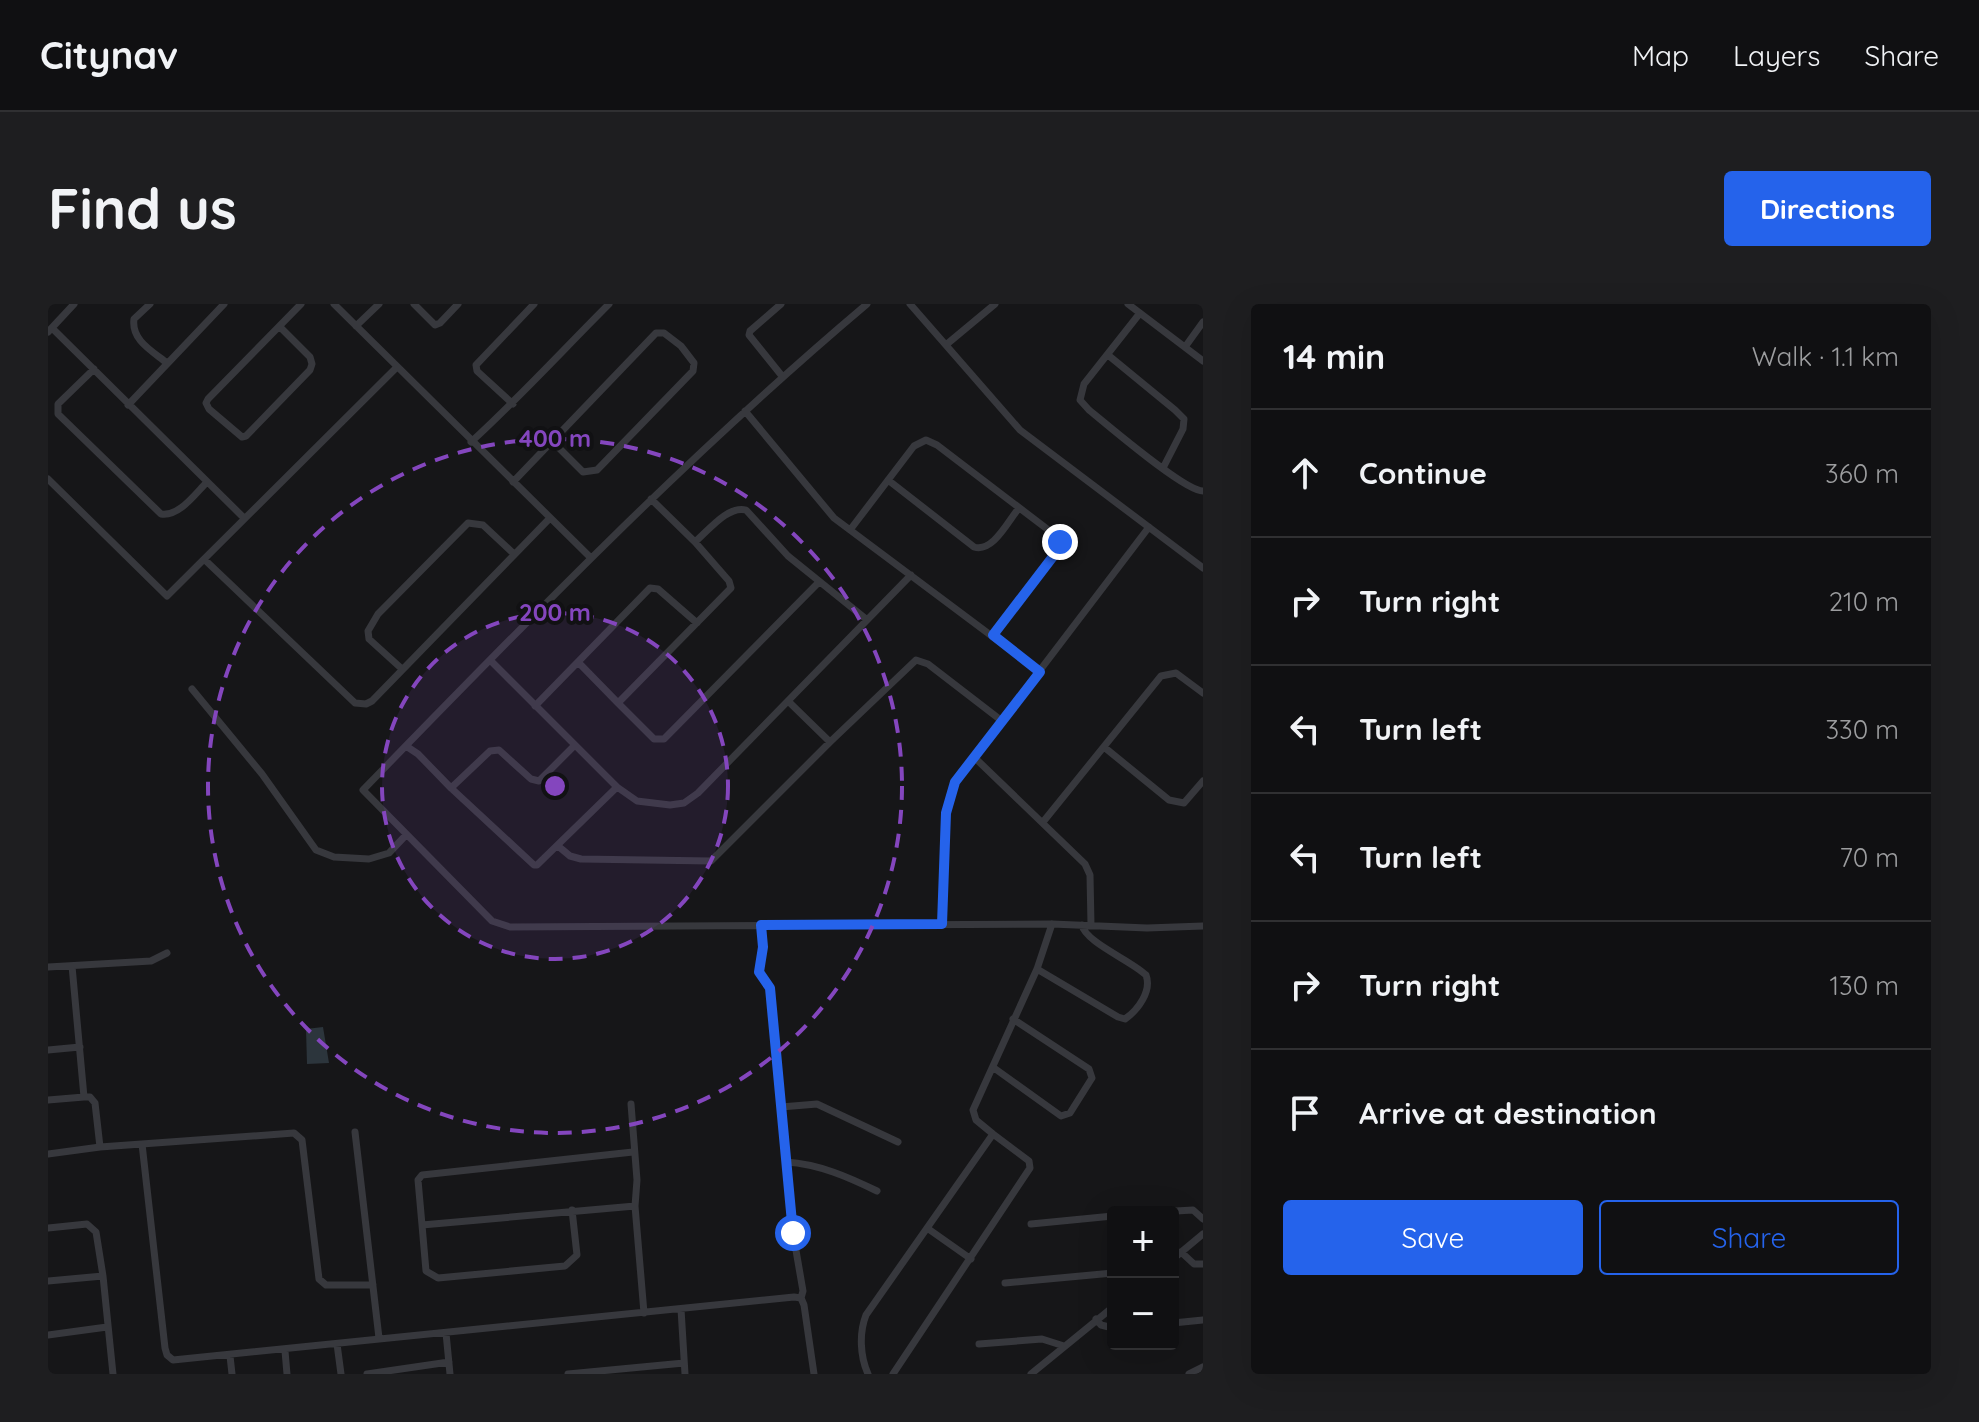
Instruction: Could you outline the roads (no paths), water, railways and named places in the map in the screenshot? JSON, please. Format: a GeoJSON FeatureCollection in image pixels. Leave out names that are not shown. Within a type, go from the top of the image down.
{"type":"FeatureCollection","features":[{"type":"Feature","properties":{"kind":"street"},"geometry":{"type":"LineString","coordinates":[[74,304],[50,330],[94,369],[244,518]]}},
{"type":"Feature","properties":{"kind":"street"},"geometry":{"type":"LineString","coordinates":[[150,304],[134,319],[135,334],[167,363]]}},
{"type":"Feature","properties":{"kind":"street"},"geometry":{"type":"LineString","coordinates":[[128,405],[224,304]]}},
{"type":"Feature","properties":{"kind":"street"},"geometry":{"type":"LineString","coordinates":[[280,327],[310,357],[310,370],[242,437],[206,403],[301,304]]}},
{"type":"Feature","properties":{"kind":"street"},"geometry":{"type":"LineString","coordinates":[[334,304],[591,558]]}},
{"type":"Feature","properties":{"kind":"street"},"geometry":{"type":"LineString","coordinates":[[356,326],[379,304]]}},
{"type":"Feature","properties":{"kind":"street"},"geometry":{"type":"LineString","coordinates":[[414,304],[435,325],[458,304]]}},
{"type":"Feature","properties":{"kind":"street"},"geometry":{"type":"LineString","coordinates":[[513,404],[477,371],[476,365],[534,304]]}},
{"type":"Feature","properties":{"kind":"street"},"geometry":{"type":"LineString","coordinates":[[471,442],[513,404],[533,379],[609,304]]}},
{"type":"Feature","properties":{"kind":"street"},"geometry":{"type":"LineString","coordinates":[[781,304],[749,335],[782,376]]}},
{"type":"Feature","properties":{"kind":"street"},"geometry":{"type":"LineString","coordinates":[[867,304],[782,376],[651,499],[363,790],[492,921],[510,927],[1203,926]]}},
{"type":"Feature","properties":{"kind":"street"},"geometry":{"type":"LineString","coordinates":[[910,304],[1020,430],[1203,568]]}},
{"type":"Feature","properties":{"kind":"street"},"geometry":{"type":"LineString","coordinates":[[1128,304],[1203,361]]}},
{"type":"Feature","properties":{"kind":"street"},"geometry":{"type":"LineString","coordinates":[[947,344],[989,306]]}},
{"type":"Feature","properties":{"kind":"street"},"geometry":{"type":"LineString","coordinates":[[1140,313],[1084,384],[1080,400],[1194,491],[1203,491]]}},
{"type":"Feature","properties":{"kind":"street"},"geometry":{"type":"LineString","coordinates":[[1185,347],[1203,322]]}},
{"type":"Feature","properties":{"kind":"street"},"geometry":{"type":"LineString","coordinates":[[513,482],[551,440],[656,333],[664,333],[681,346],[694,363],[693,371],[597,470],[583,472],[551,440]]}},
{"type":"Feature","properties":{"kind":"street"},"geometry":{"type":"LineString","coordinates":[[1108,355],[1184,419],[1183,429],[1163,468]]}},
{"type":"Feature","properties":{"kind":"street"},"geometry":{"type":"LineString","coordinates":[[48,479],[167,596],[396,368]]}},
{"type":"Feature","properties":{"kind":"street"},"geometry":{"type":"LineString","coordinates":[[94,369],[58,404],[58,414],[161,514],[177,511],[207,482]]}},
{"type":"Feature","properties":{"kind":"street"},"geometry":{"type":"LineString","coordinates":[[745,411],[823,507],[1040,672]]}},
{"type":"Feature","properties":{"kind":"street"},"geometry":{"type":"LineString","coordinates":[[850,530],[914,446],[926,440],[937,445],[1055,535],[1060,546],[993,635]]}},
{"type":"Feature","properties":{"kind":"street"},"geometry":{"type":"LineString","coordinates":[[888,480],[977,548],[988,546],[1019,508]]}},
{"type":"Feature","properties":{"kind":"street"},"geometry":{"type":"LineString","coordinates":[[618,703],[731,588],[729,581],[695,542],[651,499]]}},
{"type":"Feature","properties":{"kind":"street"},"geometry":{"type":"LineString","coordinates":[[695,542],[732,510],[746,510],[788,556],[866,619]]}},
{"type":"Feature","properties":{"kind":"street"},"geometry":{"type":"LineString","coordinates":[[205,560],[355,703],[366,704],[550,518]]}},
{"type":"Feature","properties":{"kind":"street"},"geometry":{"type":"LineString","coordinates":[[402,669],[369,639],[368,631],[388,604],[468,523],[483,525],[514,554]]}},
{"type":"Feature","properties":{"kind":"street"},"geometry":{"type":"LineString","coordinates":[[942,924],[946,813],[955,782],[1149,527]]}},
{"type":"Feature","properties":{"kind":"street"},"geometry":{"type":"LineString","coordinates":[[491,661],[617,787],[643,804],[684,803],[698,793],[911,575]]}},
{"type":"Feature","properties":{"kind":"street"},"geometry":{"type":"LineString","coordinates":[[578,662],[654,739],[664,739],[818,583]]}},
{"type":"Feature","properties":{"kind":"street"},"geometry":{"type":"LineString","coordinates":[[535,706],[650,588],[658,589],[697,623]]}},
{"type":"Feature","properties":{"kind":"street"},"geometry":{"type":"LineString","coordinates":[[558,846],[570,856],[581,859],[711,861],[916,660],[928,664],[1002,721]]}},
{"type":"Feature","properties":{"kind":"street"},"geometry":{"type":"LineString","coordinates":[[1043,822],[1161,676],[1176,673],[1203,693]]}},
{"type":"Feature","properties":{"kind":"street"},"geometry":{"type":"LineString","coordinates":[[192,689],[262,774],[316,850],[334,857],[369,859],[389,853],[406,835]]}},
{"type":"Feature","properties":{"kind":"street"},"geometry":{"type":"LineString","coordinates":[[788,701],[830,742]]}},
{"type":"Feature","properties":{"kind":"street"},"geometry":{"type":"LineString","coordinates":[[451,788],[494,750],[499,750],[531,779],[539,781],[575,745]]}},
{"type":"Feature","properties":{"kind":"street"},"geometry":{"type":"LineString","coordinates":[[406,746],[534,865],[558,846],[617,787]]}},
{"type":"Feature","properties":{"kind":"street"},"geometry":{"type":"LineString","coordinates":[[1104,747],[1177,804],[1184,803],[1203,781]]}},
{"type":"Feature","properties":{"kind":"street"},"geometry":{"type":"LineString","coordinates":[[974,757],[1085,864],[1090,875],[1083,931],[1146,975],[1148,991],[1125,1019],[1037,969]]}},
{"type":"Feature","properties":{"kind":"street"},"geometry":{"type":"LineString","coordinates":[[893,1374],[1030,1168],[1029,1161],[976,1120],[973,1110],[1037,969],[1052,924]]}},
{"type":"Feature","properties":{"kind":"street"},"geometry":{"type":"LineString","coordinates":[[761,925],[763,947],[759,972],[770,988],[793,1233],[814,1374]]}},
{"type":"Feature","properties":{"kind":"street"},"geometry":{"type":"LineString","coordinates":[[48,967],[151,961],[167,953]]}},
{"type":"Feature","properties":{"kind":"street"},"geometry":{"type":"LineString","coordinates":[[72,966],[84,1097]]}},
{"type":"Feature","properties":{"kind":"street"},"geometry":{"type":"LineString","coordinates":[[994,1068],[1061,1116],[1070,1113],[1092,1078],[1089,1069],[1013,1019]]}},
{"type":"Feature","properties":{"kind":"street"},"geometry":{"type":"LineString","coordinates":[[48,1050],[80,1047]]}},
{"type":"Feature","properties":{"kind":"street"},"geometry":{"type":"LineString","coordinates":[[48,1100],[90,1097],[95,1103],[100,1147]]}},
{"type":"Feature","properties":{"kind":"street"},"geometry":{"type":"LineString","coordinates":[[631,1104],[644,1313]]}},
{"type":"Feature","properties":{"kind":"street"},"geometry":{"type":"LineString","coordinates":[[781,1107],[817,1104],[898,1142]]}},
{"type":"Feature","properties":{"kind":"street"},"geometry":{"type":"LineString","coordinates":[[355,1132],[379,1338]]}},
{"type":"Feature","properties":{"kind":"street"},"geometry":{"type":"LineString","coordinates":[[48,1154],[100,1147],[294,1133],[302,1140],[319,1279],[326,1285],[373,1285]]}},
{"type":"Feature","properties":{"kind":"street"},"geometry":{"type":"LineString","coordinates":[[868,1374],[861,1340],[861,1326],[866,1315],[993,1134]]}},
{"type":"Feature","properties":{"kind":"street"},"geometry":{"type":"LineString","coordinates":[[142,1144],[167,1355],[173,1360],[801,1298]]}},
{"type":"Feature","properties":{"kind":"street"},"geometry":{"type":"LineString","coordinates":[[572,1210],[577,1255],[565,1266],[438,1278],[430,1275],[423,1264],[418,1180],[422,1175],[633,1152]]}},
{"type":"Feature","properties":{"kind":"street"},"geometry":{"type":"LineString","coordinates":[[786,1162],[839,1172],[877,1191]]}},
{"type":"Feature","properties":{"kind":"street"},"geometry":{"type":"LineString","coordinates":[[422,1225],[635,1206]]}},
{"type":"Feature","properties":{"kind":"street"},"geometry":{"type":"LineString","coordinates":[[1179,1211],[1193,1210],[1203,1219]]}},
{"type":"Feature","properties":{"kind":"street"},"geometry":{"type":"LineString","coordinates":[[1031,1224],[1107,1217]]}},
{"type":"Feature","properties":{"kind":"street"},"geometry":{"type":"LineString","coordinates":[[48,1228],[87,1224],[96,1232],[113,1374]]}},
{"type":"Feature","properties":{"kind":"street"},"geometry":{"type":"LineString","coordinates":[[927,1228],[971,1259]]}},
{"type":"Feature","properties":{"kind":"street"},"geometry":{"type":"LineString","coordinates":[[1203,1234],[1181,1252],[1194,1264],[1203,1264]]}},
{"type":"Feature","properties":{"kind":"street"},"geometry":{"type":"LineString","coordinates":[[1005,1283],[1107,1274]]}},
{"type":"Feature","properties":{"kind":"street"},"geometry":{"type":"LineString","coordinates":[[48,1281],[103,1276]]}},
{"type":"Feature","properties":{"kind":"street"},"geometry":{"type":"LineString","coordinates":[[681,1309],[685,1374]]}},
{"type":"Feature","properties":{"kind":"street"},"geometry":{"type":"LineString","coordinates":[[1031,1374],[1107,1311]]}},
{"type":"Feature","properties":{"kind":"street"},"geometry":{"type":"LineString","coordinates":[[1096,1319],[1107,1326]]}},
{"type":"Feature","properties":{"kind":"street"},"geometry":{"type":"LineString","coordinates":[[1179,1322],[1203,1320]]}},
{"type":"Feature","properties":{"kind":"street"},"geometry":{"type":"LineString","coordinates":[[48,1335],[107,1327]]}},
{"type":"Feature","properties":{"kind":"street"},"geometry":{"type":"LineString","coordinates":[[446,1333],[450,1374]]}},
{"type":"Feature","properties":{"kind":"street"},"geometry":{"type":"LineString","coordinates":[[979,1344],[1042,1339],[1064,1346]]}},
{"type":"Feature","properties":{"kind":"street"},"geometry":{"type":"LineString","coordinates":[[337,1344],[341,1374]]}},
{"type":"Feature","properties":{"kind":"street"},"geometry":{"type":"LineString","coordinates":[[285,1351],[287,1374]]}},
{"type":"Feature","properties":{"kind":"street"},"geometry":{"type":"LineString","coordinates":[[230,1356],[232,1374]]}},
{"type":"Feature","properties":{"kind":"street"},"geometry":{"type":"LineString","coordinates":[[367,1374],[449,1362]]}},
{"type":"Feature","properties":{"kind":"street"},"geometry":{"type":"LineString","coordinates":[[568,1374],[684,1363]]}},
{"type":"Feature","properties":{"kind":"street"},"geometry":{"type":"LineString","coordinates":[[1189,1374],[1203,1367]]}}]}
